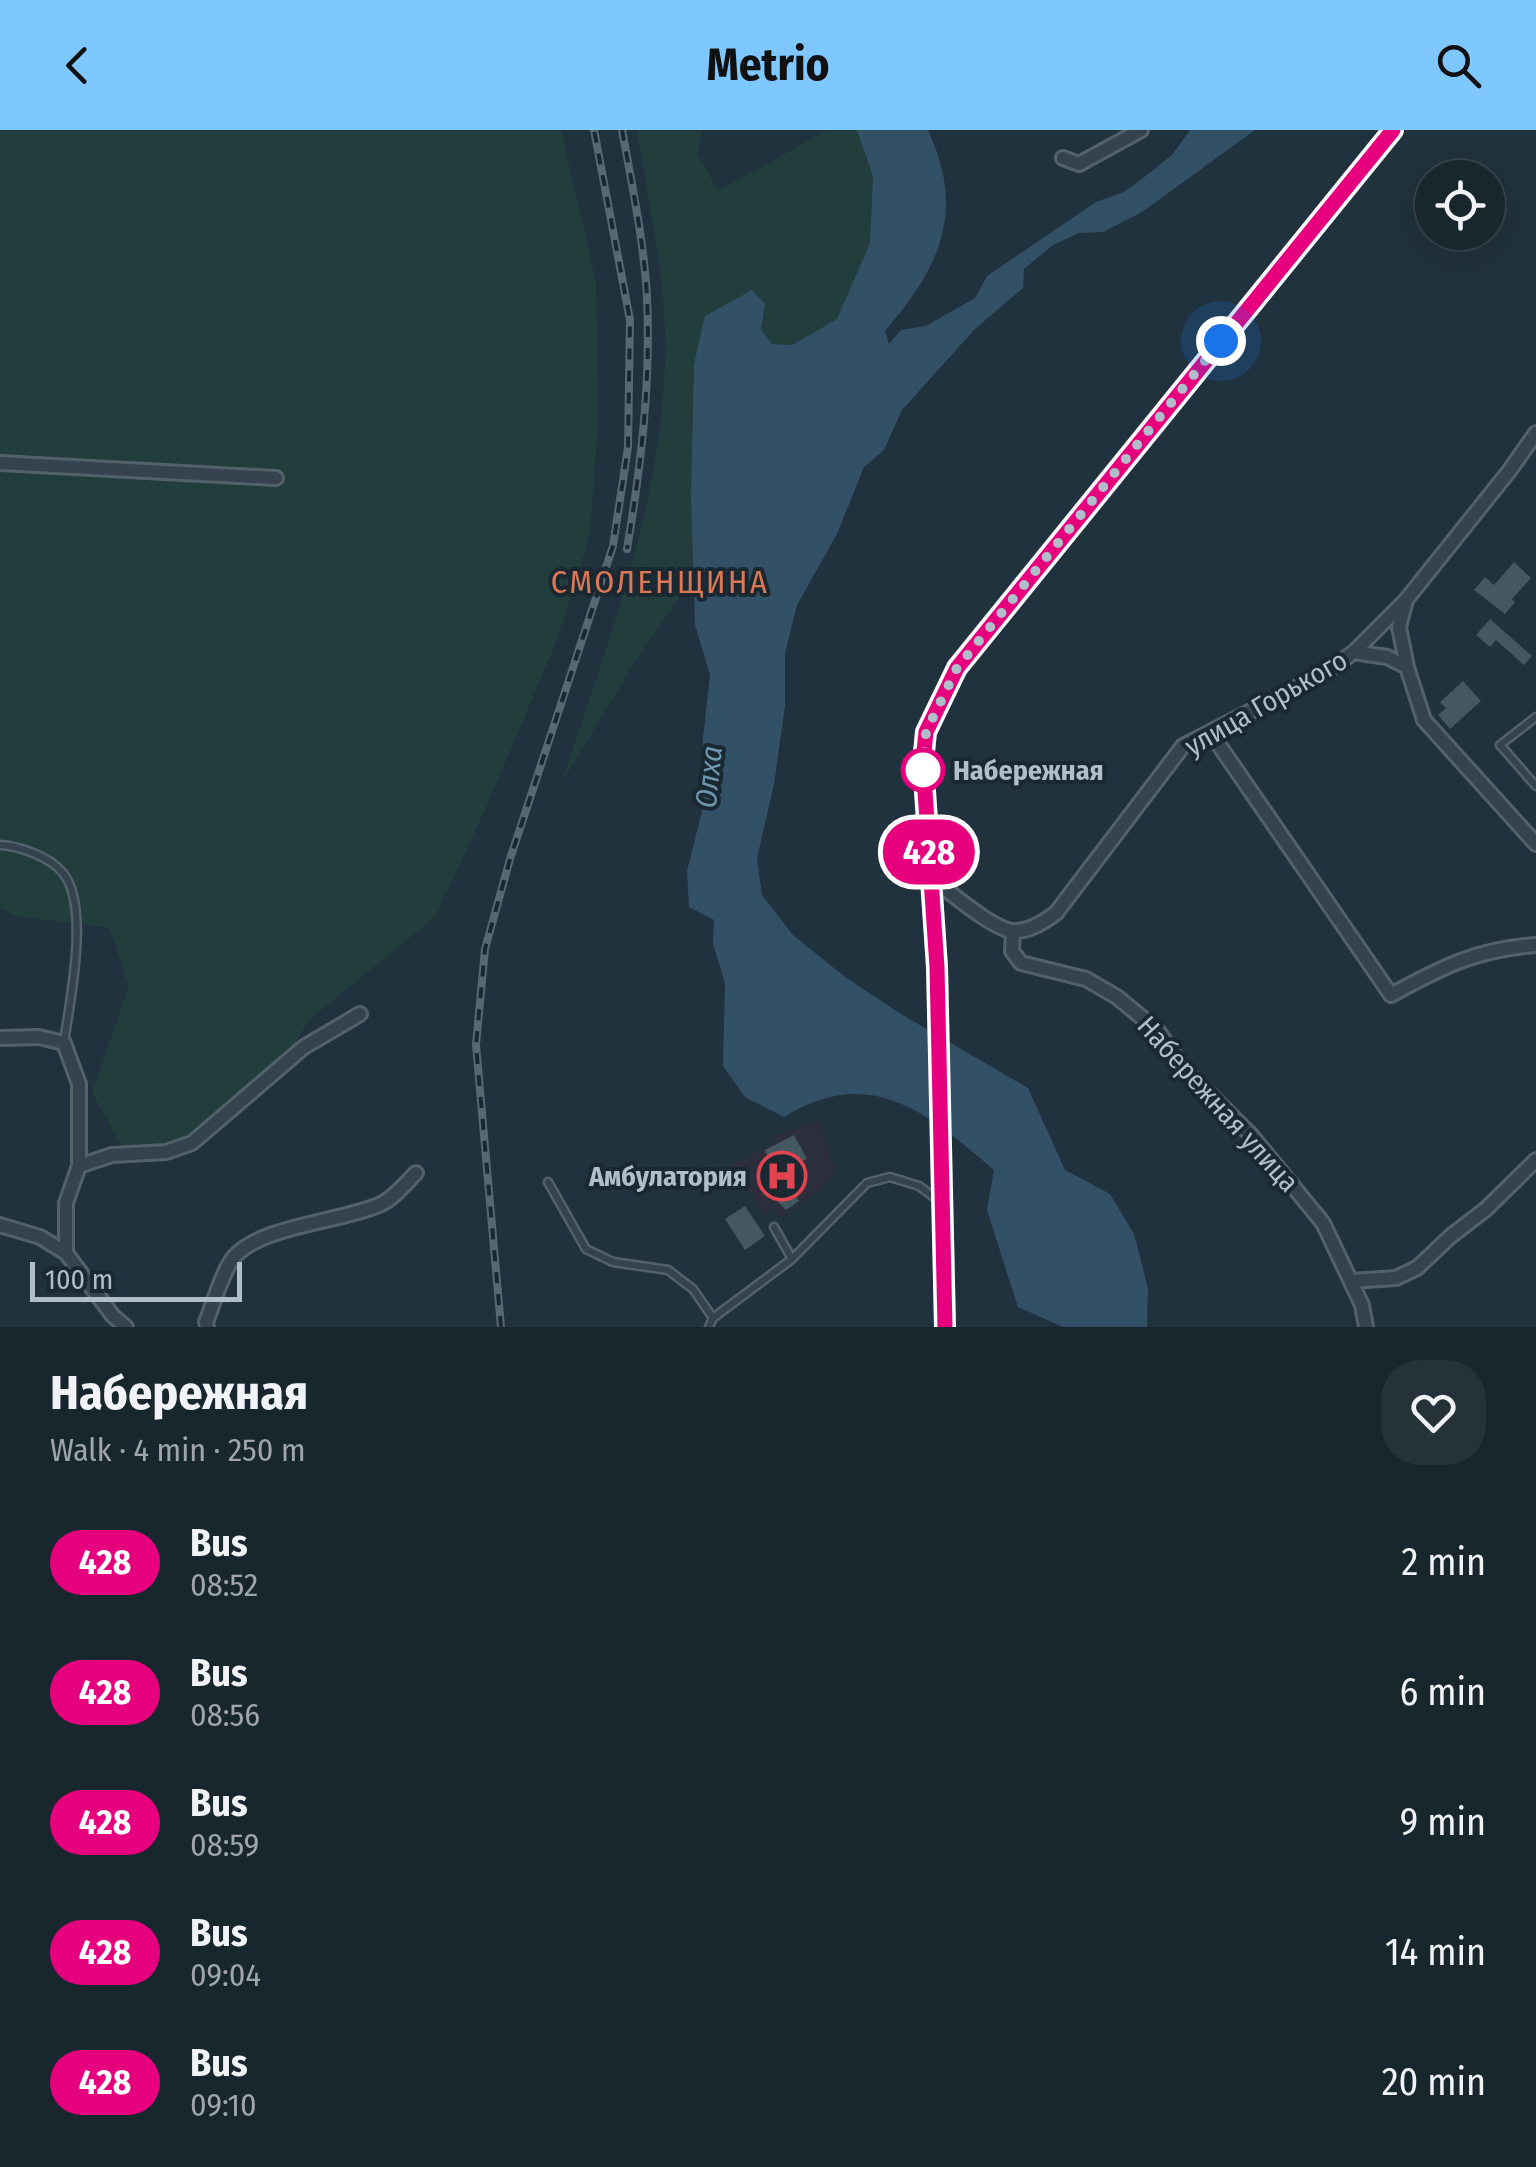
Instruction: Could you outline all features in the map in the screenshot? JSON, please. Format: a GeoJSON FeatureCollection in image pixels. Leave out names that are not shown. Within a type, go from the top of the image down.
{"type":"FeatureCollection","features":[{"type":"Feature","properties":{"kind":"main road"},"geometry":{"type":"LineString","coordinates":[[945,1327],[937,967],[923,762],[926,732],[957,668],[1393,130]]}},
{"type":"Feature","properties":{"kind":"street"},"geometry":{"type":"LineString","coordinates":[[1062,158],[1079,164],[1141,130]]}},
{"type":"Feature","properties":{"kind":"street","name":"улица Горького"},"geometry":{"type":"LineString","coordinates":[[1014,931],[1040,925],[1056,913],[1183,746],[1323,674],[1354,652],[1406,600],[1536,433]]}},
{"type":"Feature","properties":{"kind":"street"},"geometry":{"type":"LineString","coordinates":[[0,464],[276,478]]}},
{"type":"Feature","properties":{"kind":"street"},"geometry":{"type":"LineString","coordinates":[[1406,600],[1399,626],[1424,720],[1536,844]]}},
{"type":"Feature","properties":{"kind":"street"},"geometry":{"type":"LineString","coordinates":[[1354,652],[1387,656],[1407,667]]}},
{"type":"Feature","properties":{"kind":"street"},"geometry":{"type":"LineString","coordinates":[[1210,732],[1391,995],[1446,965],[1480,952],[1536,944]]}},
{"type":"Feature","properties":{"kind":"street"},"geometry":{"type":"LineString","coordinates":[[932,878],[1000,927],[1014,931]]}},
{"type":"Feature","properties":{"kind":"street","name":"Набережная улица"},"geometry":{"type":"LineString","coordinates":[[1014,931],[1012,950],[1021,962],[1086,980],[1116,997],[1156,1030],[1184,1070],[1251,1135],[1323,1223],[1352,1281]]}},
{"type":"Feature","properties":{"kind":"street"},"geometry":{"type":"LineString","coordinates":[[79,1166],[112,1155],[166,1152],[192,1143],[304,1046],[360,1014]]}},
{"type":"Feature","properties":{"kind":"street"},"geometry":{"type":"LineString","coordinates":[[0,1038],[39,1037],[64,1043],[79,1084],[79,1166],[66,1203],[66,1253]]}},
{"type":"Feature","properties":{"kind":"street"},"geometry":{"type":"LineString","coordinates":[[1366,1327],[1352,1281],[1396,1278],[1418,1268],[1536,1160]]}},
{"type":"Feature","properties":{"kind":"street"},"geometry":{"type":"LineString","coordinates":[[208,1327],[206,1322],[234,1258],[258,1241],[311,1223],[346,1218],[386,1202],[416,1173]]}},
{"type":"Feature","properties":{"kind":"street"},"geometry":{"type":"LineString","coordinates":[[0,1226],[40,1237],[66,1253],[102,1303],[126,1327]]}},
{"type":"Feature","properties":{"kind":"lane"},"geometry":{"type":"LineString","coordinates":[[1536,717],[1500,745],[1536,786]]}},
{"type":"Feature","properties":{"kind":"lane"},"geometry":{"type":"LineString","coordinates":[[0,845],[44,859],[62,871],[72,890],[76,924],[64,1043]]}},
{"type":"Feature","properties":{"kind":"lane"},"geometry":{"type":"LineString","coordinates":[[709,1327],[713,1318],[792,1258],[867,1183],[890,1178],[943,1196]]}},
{"type":"Feature","properties":{"kind":"lane"},"geometry":{"type":"LineString","coordinates":[[548,1182],[586,1248],[614,1262],[668,1270],[693,1289],[713,1318]]}},
{"type":"Feature","properties":{"kind":"lane"},"geometry":{"type":"LineString","coordinates":[[774,1227],[792,1258]]}},
{"type":"Feature","properties":{"kind":"shaded area","name":"Амбулатория"},"geometry":{"type":"Polygon","coordinates":[[[820,1122],[834,1169],[822,1188],[781,1218],[774,1208],[765,1215],[728,1166],[775,1143],[774,1136],[820,1122]]]}},
{"type":"Feature","properties":{"kind":"green space"},"geometry":{"type":"Polygon","coordinates":[[[0,130],[561,130],[596,282],[598,422],[590,534],[557,640],[436,916],[309,1020],[271,1082],[175,1151],[123,1148],[92,1093],[129,985],[109,928],[16,916],[0,909],[0,130]]]}},
{"type":"Feature","properties":{"kind":"green space"},"geometry":{"type":"Polygon","coordinates":[[[637,130],[702,130],[698,154],[718,191],[827,130],[857,130],[873,177],[870,244],[837,319],[792,345],[772,344],[761,329],[765,304],[691,497],[694,576],[633,665],[561,784],[628,577],[653,472],[661,418],[664,305],[637,130]]]}},
{"type":"Feature","properties":{"kind":"water","name":"Олха"},"geometry":{"type":"Polygon","coordinates":[[[857,130],[928,130],[945,187],[946,213],[933,261],[885,331],[889,344],[901,330],[926,326],[975,298],[987,276],[1096,202],[1124,192],[1172,155],[1190,130],[1255,130],[1142,212],[1103,232],[1079,233],[1053,245],[1024,269],[1023,288],[974,330],[902,410],[884,450],[864,467],[837,534],[797,605],[785,654],[785,706],[774,784],[757,858],[762,895],[793,935],[845,977],[901,1014],[1028,1088],[1065,1170],[1110,1194],[1134,1234],[1148,1288],[1147,1327],[1063,1327],[1018,1307],[987,1210],[994,1170],[921,1114],[871,1095],[844,1095],[815,1102],[784,1117],[745,1097],[723,1066],[725,983],[713,944],[714,920],[689,907],[687,871],[703,807],[703,739],[710,675],[695,625],[691,497],[694,364],[705,316],[752,290],[765,304],[761,329],[772,344],[792,345],[837,319],[870,243],[873,177],[857,130]]]}},
{"type":"Feature","properties":{"kind":"building"},"geometry":{"type":"Polygon","coordinates":[[[1514,562],[1531,578],[1512,599],[1515,602],[1505,614],[1474,590],[1485,577],[1494,585],[1514,562]]]}},
{"type":"Feature","properties":{"kind":"building"},"geometry":{"type":"Polygon","coordinates":[[[1490,619],[1532,656],[1524,665],[1496,640],[1490,647],[1476,635],[1490,619]]]}},
{"type":"Feature","properties":{"kind":"building"},"geometry":{"type":"Polygon","coordinates":[[[1463,681],[1481,701],[1450,729],[1438,715],[1446,708],[1440,702],[1463,681]]]}},
{"type":"Feature","properties":{"kind":"building"},"geometry":{"type":"Polygon","coordinates":[[[794,1135],[807,1159],[796,1163],[791,1152],[771,1162],[765,1150],[794,1135]]]}},
{"type":"Feature","properties":{"kind":"building"},"geometry":{"type":"Polygon","coordinates":[[[772,1169],[799,1201],[786,1210],[758,1181],[772,1169]]]}},
{"type":"Feature","properties":{"kind":"building"},"geometry":{"type":"Polygon","coordinates":[[[745,1206],[765,1236],[745,1250],[725,1219],[745,1206]]]}},
{"type":"Feature","properties":{"kind":"railway"},"geometry":{"type":"LineString","coordinates":[[501,1327],[476,1045],[485,949],[510,859],[613,546],[628,447],[630,320],[594,130]]}},
{"type":"Feature","properties":{"kind":"railway"},"geometry":{"type":"LineString","coordinates":[[622,130],[643,255],[648,329],[644,424],[627,549]]}},
{"type":"Feature","properties":{"kind":"bus line","name":"428"},"geometry":{"type":"LineString","coordinates":[[945,1327],[937,967],[923,762],[926,732],[957,668],[1393,130]]}},
{"type":"Feature","properties":{"kind":"place","name":"Набережная"},"geometry":{"type":"Point","coordinates":[923,770]}},
{"type":"Feature","properties":{"kind":"place","name":"Амбулатория"},"geometry":{"type":"Point","coordinates":[782,1176]}},
{"type":"Feature","properties":{"kind":"district","name":"СМОЛЕНЩИНА"},"geometry":{"type":"Point","coordinates":[660,582]}},
{"type":"Feature","properties":{"kind":"route"},"geometry":{"type":"LineString","coordinates":[[923,770],[926,732],[957,668],[1221,341]]}}]}
